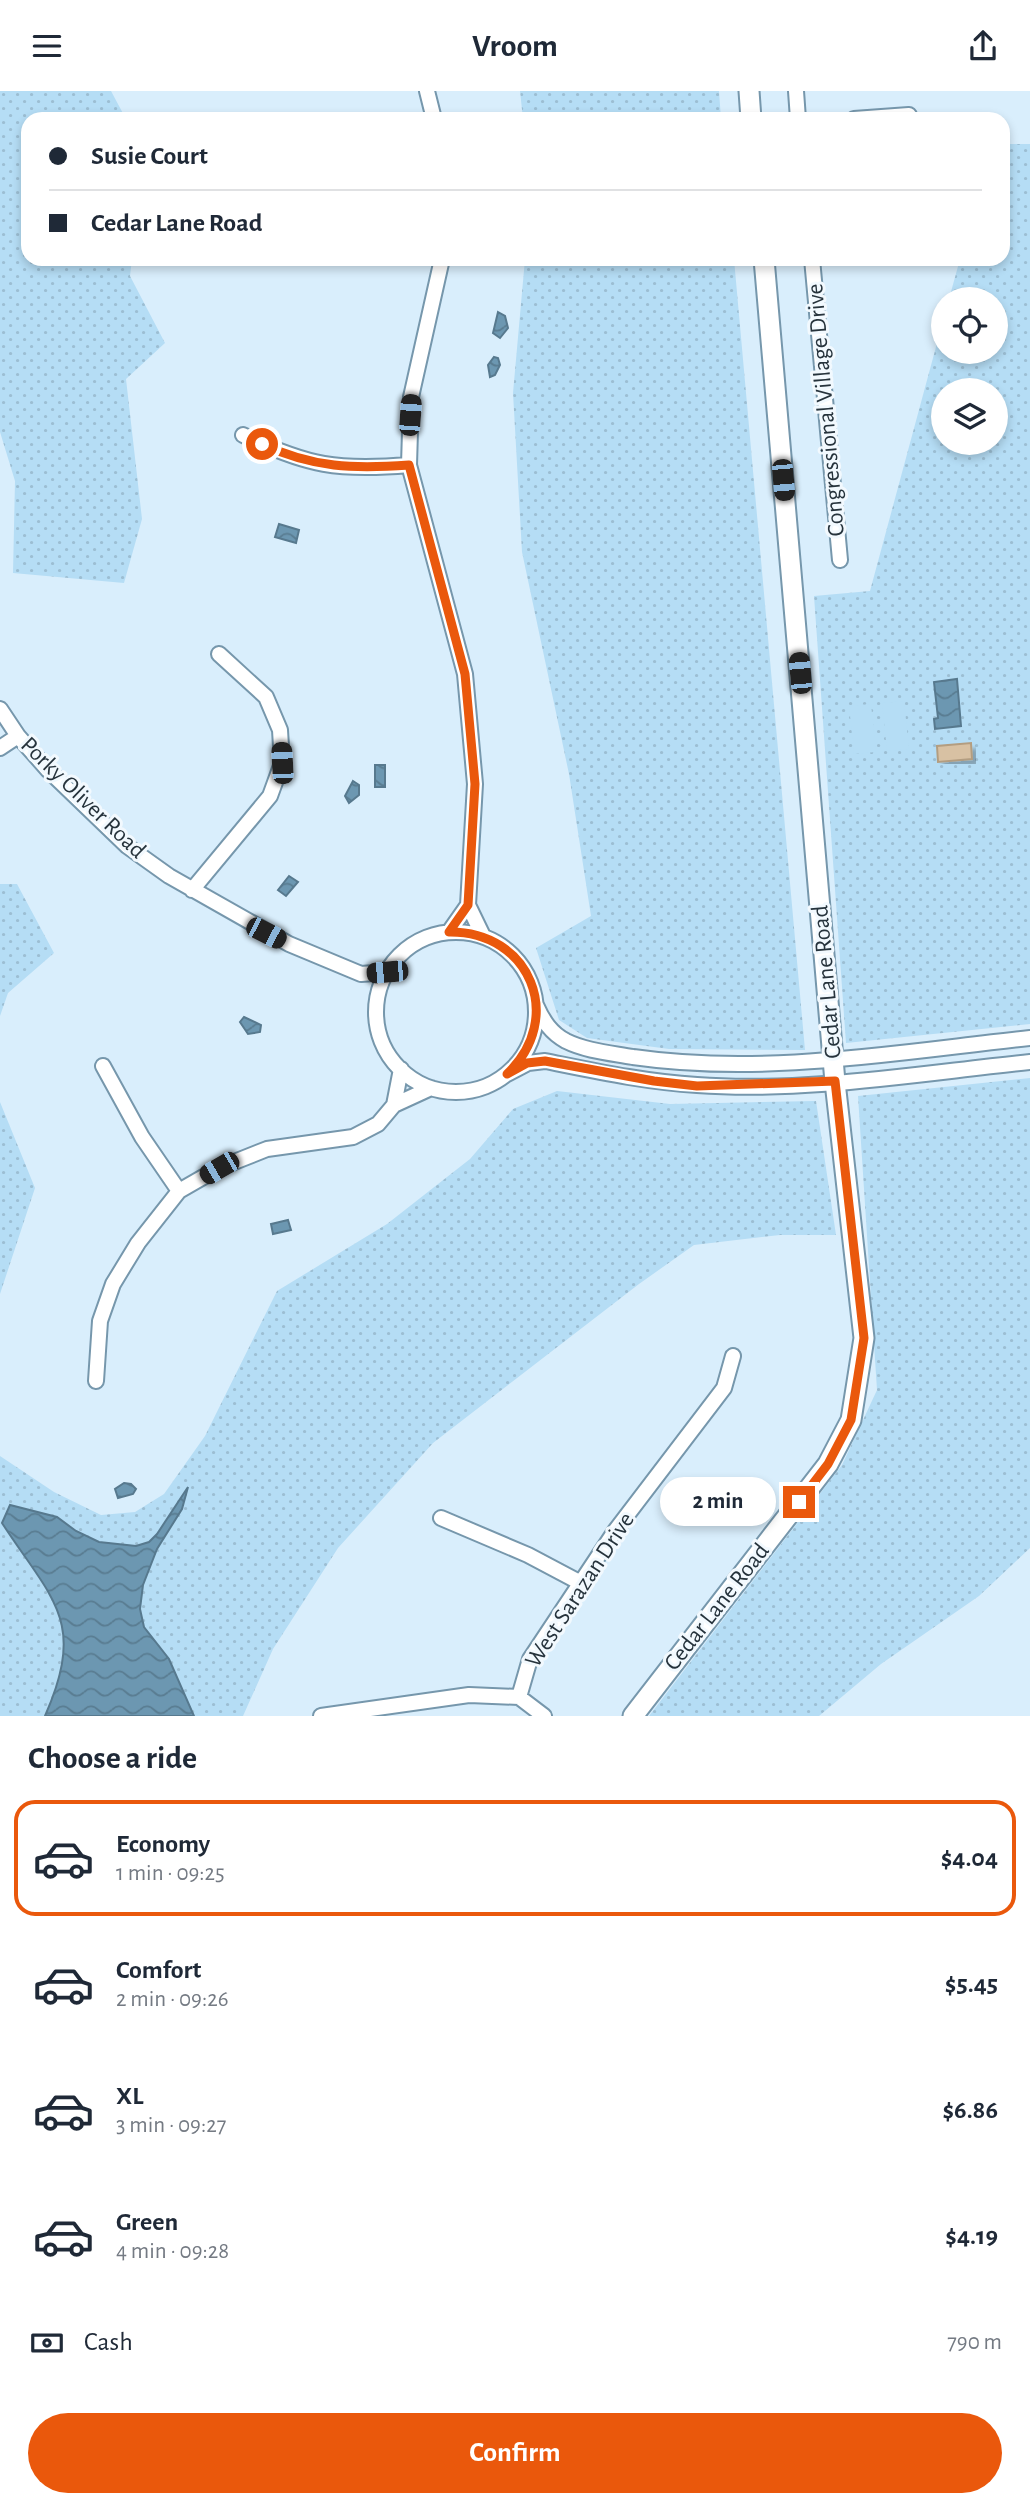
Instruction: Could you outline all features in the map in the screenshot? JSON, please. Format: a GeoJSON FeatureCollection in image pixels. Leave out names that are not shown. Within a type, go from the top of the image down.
{"type":"FeatureCollection","features":[{"type":"Feature","properties":{"kind":"street"},"geometry":{"type":"LineString","coordinates":[[427,91],[432,112]]}},
{"type":"Feature","properties":{"kind":"street"},"geometry":{"type":"LineString","coordinates":[[749,91],[750,112]]}},
{"type":"Feature","properties":{"kind":"street"},"geometry":{"type":"LineString","coordinates":[[796,91],[798,112]]}},
{"type":"Feature","properties":{"kind":"street"},"geometry":{"type":"LineString","coordinates":[[440,266],[411,397],[409,465],[465,674],[475,784],[468,905],[484,936],[516,959],[531,983],[543,1021],[567,1042],[600,1052],[732,1066],[834,1059],[1030,1038]]}},
{"type":"Feature","properties":{"kind":"street","name":"Cedar Lane Road"},"geometry":{"type":"LineString","coordinates":[[632,1716],[828,1464],[851,1420],[864,1338],[835,1081],[765,266]]}},
{"type":"Feature","properties":{"kind":"street","name":"Congressional Village Drive"},"geometry":{"type":"LineString","coordinates":[[813,266],[840,560]]}},
{"type":"Feature","properties":{"kind":"street"},"geometry":{"type":"LineString","coordinates":[[243,435],[281,453],[325,465],[355,469],[409,465]]}},
{"type":"Feature","properties":{"kind":"street"},"geometry":{"type":"LineString","coordinates":[[192,890],[270,796],[282,763],[280,730],[266,697],[219,654]]}},
{"type":"Feature","properties":{"kind":"street","name":"Porky Oliver Road"},"geometry":{"type":"LineString","coordinates":[[0,709],[18,736],[48,770],[127,846],[192,890],[289,944],[361,974],[387,972]]}},
{"type":"Feature","properties":{"kind":"street"},"geometry":{"type":"LineString","coordinates":[[0,748],[18,736]]}},
{"type":"Feature","properties":{"kind":"street"},"geometry":{"type":"LineString","coordinates":[[449,932],[468,905]]}},
{"type":"Feature","properties":{"kind":"street"},"geometry":{"type":"LineString","coordinates":[[484,936],[449,932],[413,944],[387,972],[377,1001],[380,1037],[401,1069],[430,1088],[467,1091],[527,1063],[545,1061],[697,1086],[835,1081],[1030,1062]]}},
{"type":"Feature","properties":{"kind":"street"},"geometry":{"type":"LineString","coordinates":[[361,974],[377,1001]]}},
{"type":"Feature","properties":{"kind":"street"},"geometry":{"type":"LineString","coordinates":[[507,1074],[531,1041],[536,1005]]}},
{"type":"Feature","properties":{"kind":"street"},"geometry":{"type":"LineString","coordinates":[[103,1066],[142,1137],[179,1191]]}},
{"type":"Feature","properties":{"kind":"street"},"geometry":{"type":"LineString","coordinates":[[394,1105],[401,1069]]}},
{"type":"Feature","properties":{"kind":"street"},"geometry":{"type":"LineString","coordinates":[[96,1381],[100,1321],[113,1284],[138,1243],[179,1191],[219,1168],[267,1149],[353,1137],[378,1125],[394,1105],[430,1088]]}},
{"type":"Feature","properties":{"kind":"street","name":"West Sarazan Drive"},"geometry":{"type":"LineString","coordinates":[[544,1716],[519,1697],[530,1659],[579,1583],[724,1388],[733,1356]]}},
{"type":"Feature","properties":{"kind":"street"},"geometry":{"type":"LineString","coordinates":[[441,1518],[528,1555],[579,1583]]}},
{"type":"Feature","properties":{"kind":"street"},"geometry":{"type":"LineString","coordinates":[[321,1716],[469,1695],[519,1697]]}},
{"type":"Feature","properties":{"kind":"shaded area"},"geometry":{"type":"Polygon","coordinates":[[[0,91],[111,91],[122,112],[21,112],[21,266],[131,266],[130,276],[165,343],[126,379],[142,519],[124,583],[13,573],[15,481],[0,432],[0,91]]]}},
{"type":"Feature","properties":{"kind":"shaded area"},"geometry":{"type":"Polygon","coordinates":[[[520,91],[719,91],[720,112],[522,112],[520,91]]]}},
{"type":"Feature","properties":{"kind":"shaded area"},"geometry":{"type":"Polygon","coordinates":[[[1010,144],[1030,144],[1030,1024],[846,1043],[814,596],[870,591],[931,364],[1008,364],[1008,287],[952,287],[958,266],[1010,266],[1010,144]]]}},
{"type":"Feature","properties":{"kind":"shaded area"},"geometry":{"type":"Polygon","coordinates":[[[524,266],[735,266],[805,1050],[669,1049],[587,1038],[559,1020],[536,948],[591,916],[569,774],[522,552],[513,393],[524,266]]]}},
{"type":"Feature","properties":{"kind":"shaded area"},"geometry":{"type":"Polygon","coordinates":[[[904,701],[909,749],[887,751],[882,703],[904,701]]]}},
{"type":"Feature","properties":{"kind":"shaded area"},"geometry":{"type":"Polygon","coordinates":[[[871,704],[876,752],[854,754],[849,706],[871,704]]]}},
{"type":"Feature","properties":{"kind":"shaded area"},"geometry":{"type":"Polygon","coordinates":[[[0,884],[17,884],[54,953],[8,993],[0,1016],[0,884]]]}},
{"type":"Feature","properties":{"kind":"shaded area"},"geometry":{"type":"Polygon","coordinates":[[[1030,1078],[1030,1548],[979,1596],[881,1664],[819,1716],[649,1716],[842,1465],[877,1390],[858,1096],[1030,1078]]]}},
{"type":"Feature","properties":{"kind":"shaded area"},"geometry":{"type":"Polygon","coordinates":[[[557,1091],[670,1104],[816,1101],[836,1235],[780,1235],[694,1245],[639,1284],[433,1443],[338,1548],[273,1649],[243,1716],[0,1716],[0,1456],[54,1492],[101,1515],[135,1512],[164,1494],[205,1436],[277,1291],[387,1224],[470,1159],[513,1109],[557,1091]]]}},
{"type":"Feature","properties":{"kind":"shaded area"},"geometry":{"type":"Polygon","coordinates":[[[0,1102],[35,1188],[0,1294],[0,1102]]]}},
{"type":"Feature","properties":{"kind":"water"},"geometry":{"type":"Polygon","coordinates":[[[498,312],[505,316],[508,328],[500,338],[493,333],[498,312]]]}},
{"type":"Feature","properties":{"kind":"water"},"geometry":{"type":"Polygon","coordinates":[[[494,357],[498,358],[500,365],[495,375],[490,377],[488,365],[494,357]]]}},
{"type":"Feature","properties":{"kind":"water"},"geometry":{"type":"Polygon","coordinates":[[[279,524],[299,530],[296,543],[275,537],[279,524]]]}},
{"type":"Feature","properties":{"kind":"water"},"geometry":{"type":"Polygon","coordinates":[[[957,679],[961,726],[935,729],[934,719],[938,718],[934,682],[957,679]]]}},
{"type":"Feature","properties":{"kind":"water"},"geometry":{"type":"Polygon","coordinates":[[[375,765],[385,765],[385,787],[375,787],[375,765]]]}},
{"type":"Feature","properties":{"kind":"water"},"geometry":{"type":"Polygon","coordinates":[[[353,781],[359,785],[359,795],[349,803],[345,796],[353,781]]]}},
{"type":"Feature","properties":{"kind":"water"},"geometry":{"type":"Polygon","coordinates":[[[289,876],[298,882],[286,896],[278,890],[289,876]]]}},
{"type":"Feature","properties":{"kind":"water"},"geometry":{"type":"Polygon","coordinates":[[[244,1017],[261,1025],[260,1032],[248,1034],[240,1022],[244,1017]]]}},
{"type":"Feature","properties":{"kind":"water"},"geometry":{"type":"Polygon","coordinates":[[[288,1220],[291,1230],[273,1234],[271,1224],[288,1220]]]}},
{"type":"Feature","properties":{"kind":"water"},"geometry":{"type":"Polygon","coordinates":[[[124,1483],[131,1484],[136,1489],[133,1494],[118,1498],[115,1489],[124,1483]]]}},
{"type":"Feature","properties":{"kind":"water"},"geometry":{"type":"Polygon","coordinates":[[[188,1487],[182,1509],[157,1549],[143,1585],[140,1609],[144,1627],[169,1659],[194,1716],[45,1716],[63,1656],[63,1633],[58,1612],[49,1593],[2,1523],[10,1505],[57,1517],[76,1531],[99,1542],[136,1546],[149,1542],[157,1534],[188,1487]]]}},
{"type":"Feature","properties":{"kind":"building"},"geometry":{"type":"Polygon","coordinates":[[[971,743],[972,759],[938,762],[937,746],[971,743]]]}},
{"type":"Feature","properties":{"kind":"route"},"geometry":{"type":"LineString","coordinates":[[262,444],[281,453],[325,465],[355,469],[409,465],[465,674],[475,784],[468,905],[449,932],[472,933],[498,943],[525,970],[535,996],[537,1016],[531,1041],[522,1057],[507,1074],[527,1063],[545,1061],[697,1086],[734,1087],[835,1081],[864,1338],[860,1380],[851,1420],[828,1464],[799,1502]]}}]}
